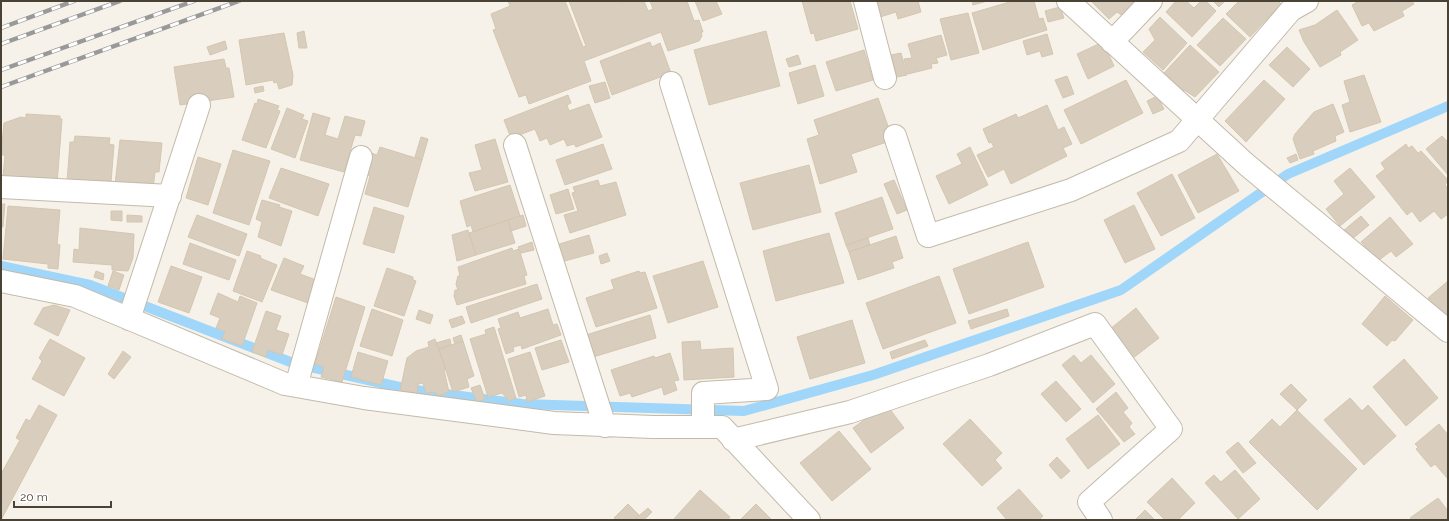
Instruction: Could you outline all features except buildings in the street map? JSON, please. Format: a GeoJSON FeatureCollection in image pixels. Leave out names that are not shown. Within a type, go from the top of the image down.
{"type":"FeatureCollection","features":[{"type":"Feature","properties":{"kind":"street"},"geometry":{"type":"LineString","coordinates":[[865,1],[885,78]]}},
{"type":"Feature","properties":{"kind":"street"},"geometry":{"type":"LineString","coordinates":[[1068,1],[1247,164],[1448,331]]}},
{"type":"Feature","properties":{"kind":"street"},"geometry":{"type":"LineString","coordinates":[[1112,42],[1151,1]]}},
{"type":"Feature","properties":{"kind":"street"},"geometry":{"type":"LineString","coordinates":[[895,136],[928,236],[1071,190],[1179,141],[1198,121],[1291,10],[1307,1]]}},
{"type":"Feature","properties":{"kind":"street"},"geometry":{"type":"LineString","coordinates":[[671,83],[767,389],[703,393],[703,427]]}},
{"type":"Feature","properties":{"kind":"street"},"geometry":{"type":"LineString","coordinates":[[129,319],[199,105]]}},
{"type":"Feature","properties":{"kind":"street"},"geometry":{"type":"LineString","coordinates":[[515,145],[605,426]]}},
{"type":"Feature","properties":{"kind":"street"},"geometry":{"type":"LineString","coordinates":[[296,386],[361,157]]}},
{"type":"Feature","properties":{"kind":"street"},"geometry":{"type":"LineString","coordinates":[[1,187],[170,196]]}},
{"type":"Feature","properties":{"kind":"street"},"geometry":{"type":"LineString","coordinates":[[1,281],[74,296],[285,384],[364,398],[554,423],[605,426],[722,427],[809,520]]}},
{"type":"Feature","properties":{"kind":"street"},"geometry":{"type":"LineString","coordinates":[[733,440],[850,412],[989,365],[1095,324],[1171,429],[1089,502],[1101,520]]}},
{"type":"Feature","properties":{"kind":"waterway"},"geometry":{"type":"LineString","coordinates":[[1,266],[90,285],[293,363],[408,389],[522,404],[744,411],[873,375],[1121,290],[1288,174],[1448,106]]}},
{"type":"Feature","properties":{"kind":"railway"},"geometry":{"type":"LineString","coordinates":[[1,28],[74,1]]}},
{"type":"Feature","properties":{"kind":"railway"},"geometry":{"type":"LineString","coordinates":[[1,44],[120,1]]}},
{"type":"Feature","properties":{"kind":"railway"},"geometry":{"type":"LineString","coordinates":[[1,70],[194,1]]}},
{"type":"Feature","properties":{"kind":"railway"},"geometry":{"type":"LineString","coordinates":[[1,87],[239,1]]}}]}
